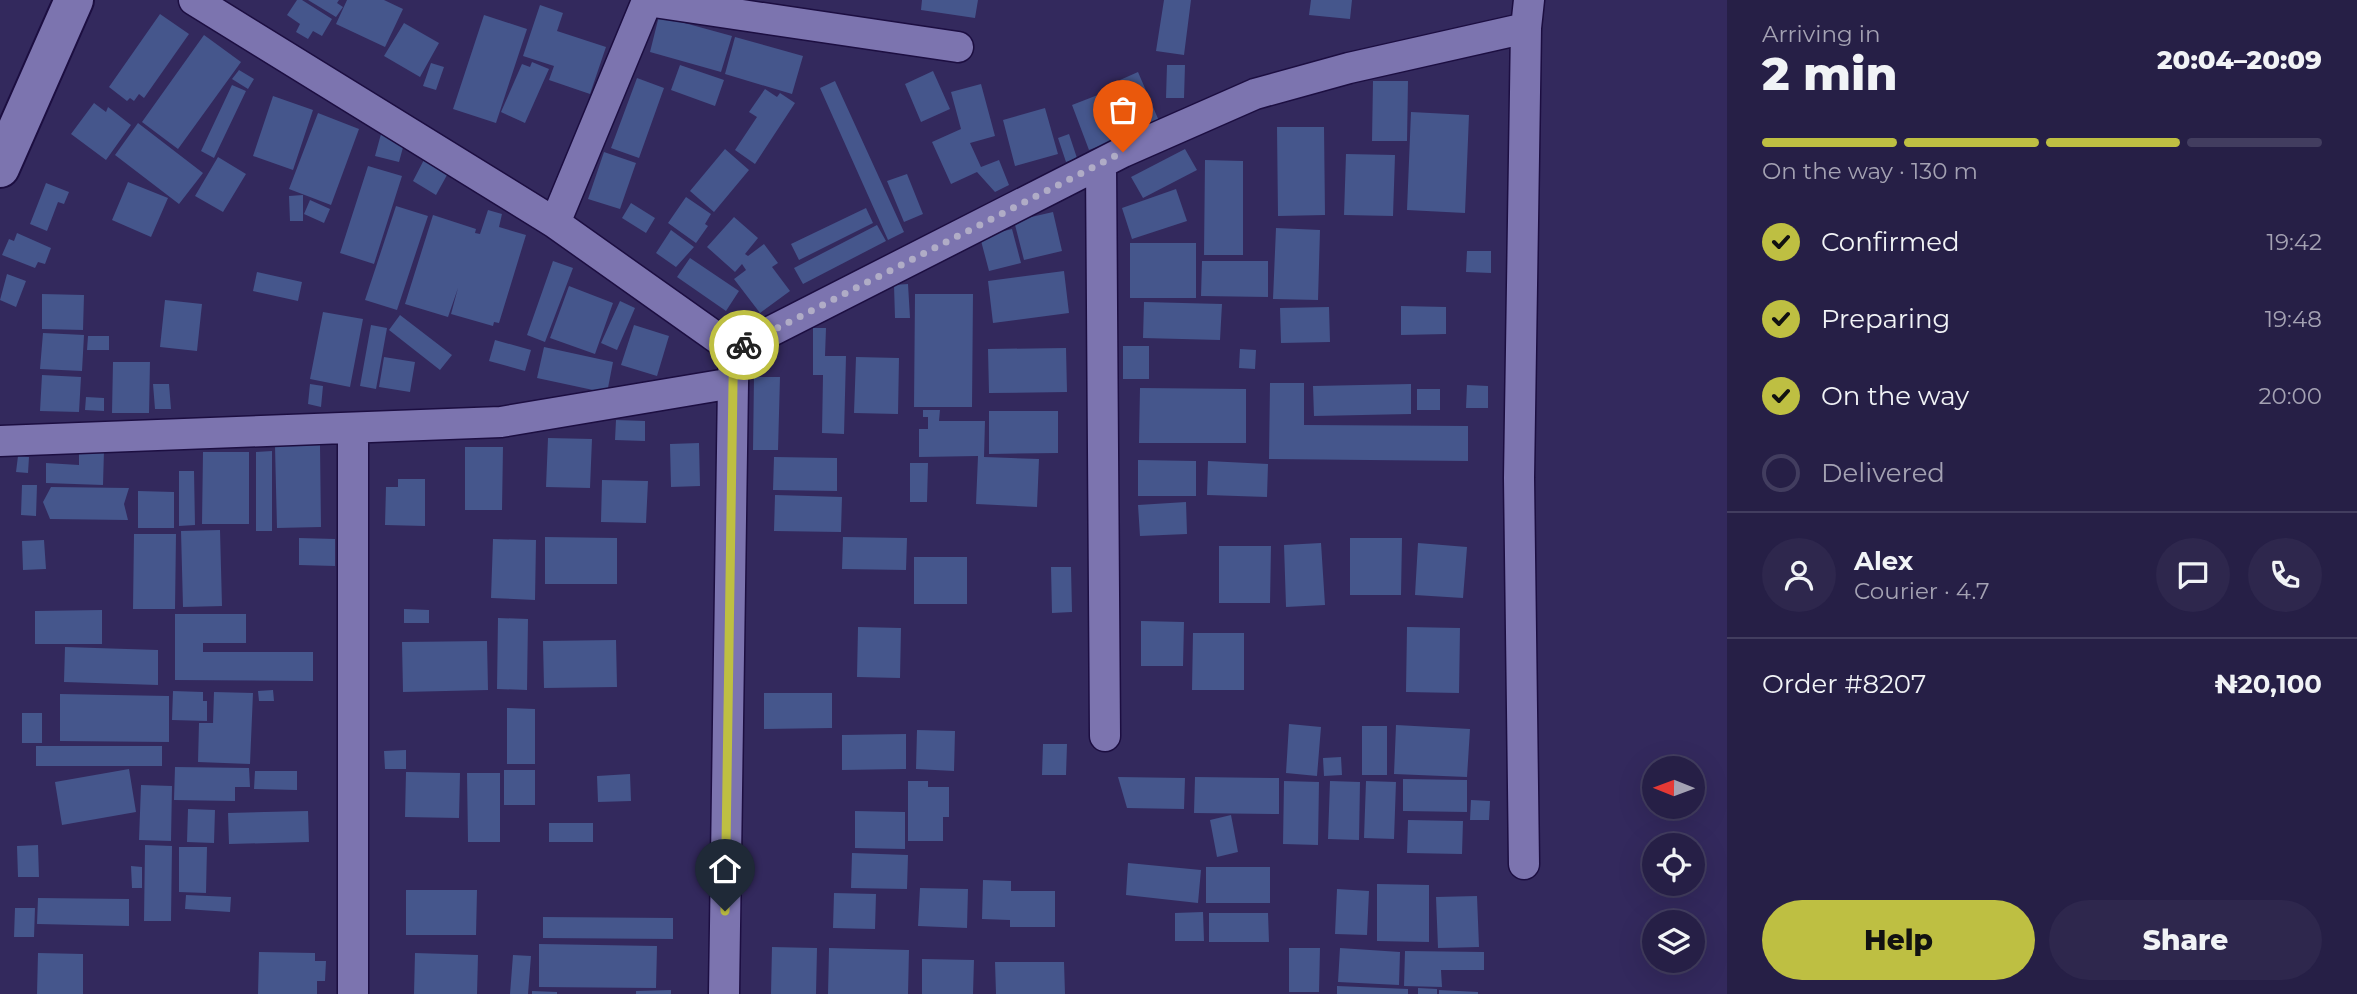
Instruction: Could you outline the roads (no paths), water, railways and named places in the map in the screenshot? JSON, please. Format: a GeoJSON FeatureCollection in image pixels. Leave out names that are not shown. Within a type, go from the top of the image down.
{"type":"FeatureCollection","features":[{"type":"Feature","properties":{"kind":"street"},"geometry":{"type":"LineString","coordinates":[[2,159],[74,0]]}},
{"type":"Feature","properties":{"kind":"street"},"geometry":{"type":"LineString","coordinates":[[194,0],[555,223],[734,350]]}},
{"type":"Feature","properties":{"kind":"street"},"geometry":{"type":"LineString","coordinates":[[555,223],[647,1],[958,47]]}},
{"type":"Feature","properties":{"kind":"street"},"geometry":{"type":"LineString","coordinates":[[734,350],[1101,164],[1255,94],[1527,14],[1519,478],[1524,864]]}},
{"type":"Feature","properties":{"kind":"street"},"geometry":{"type":"LineString","coordinates":[[1101,164],[1105,736]]}},
{"type":"Feature","properties":{"kind":"street"},"geometry":{"type":"LineString","coordinates":[[724,994],[734,350]]}},
{"type":"Feature","properties":{"kind":"street"},"geometry":{"type":"LineString","coordinates":[[0,441],[501,422],[733,383]]}},
{"type":"Feature","properties":{"kind":"street"},"geometry":{"type":"LineString","coordinates":[[353,428],[353,994]]}}]}
